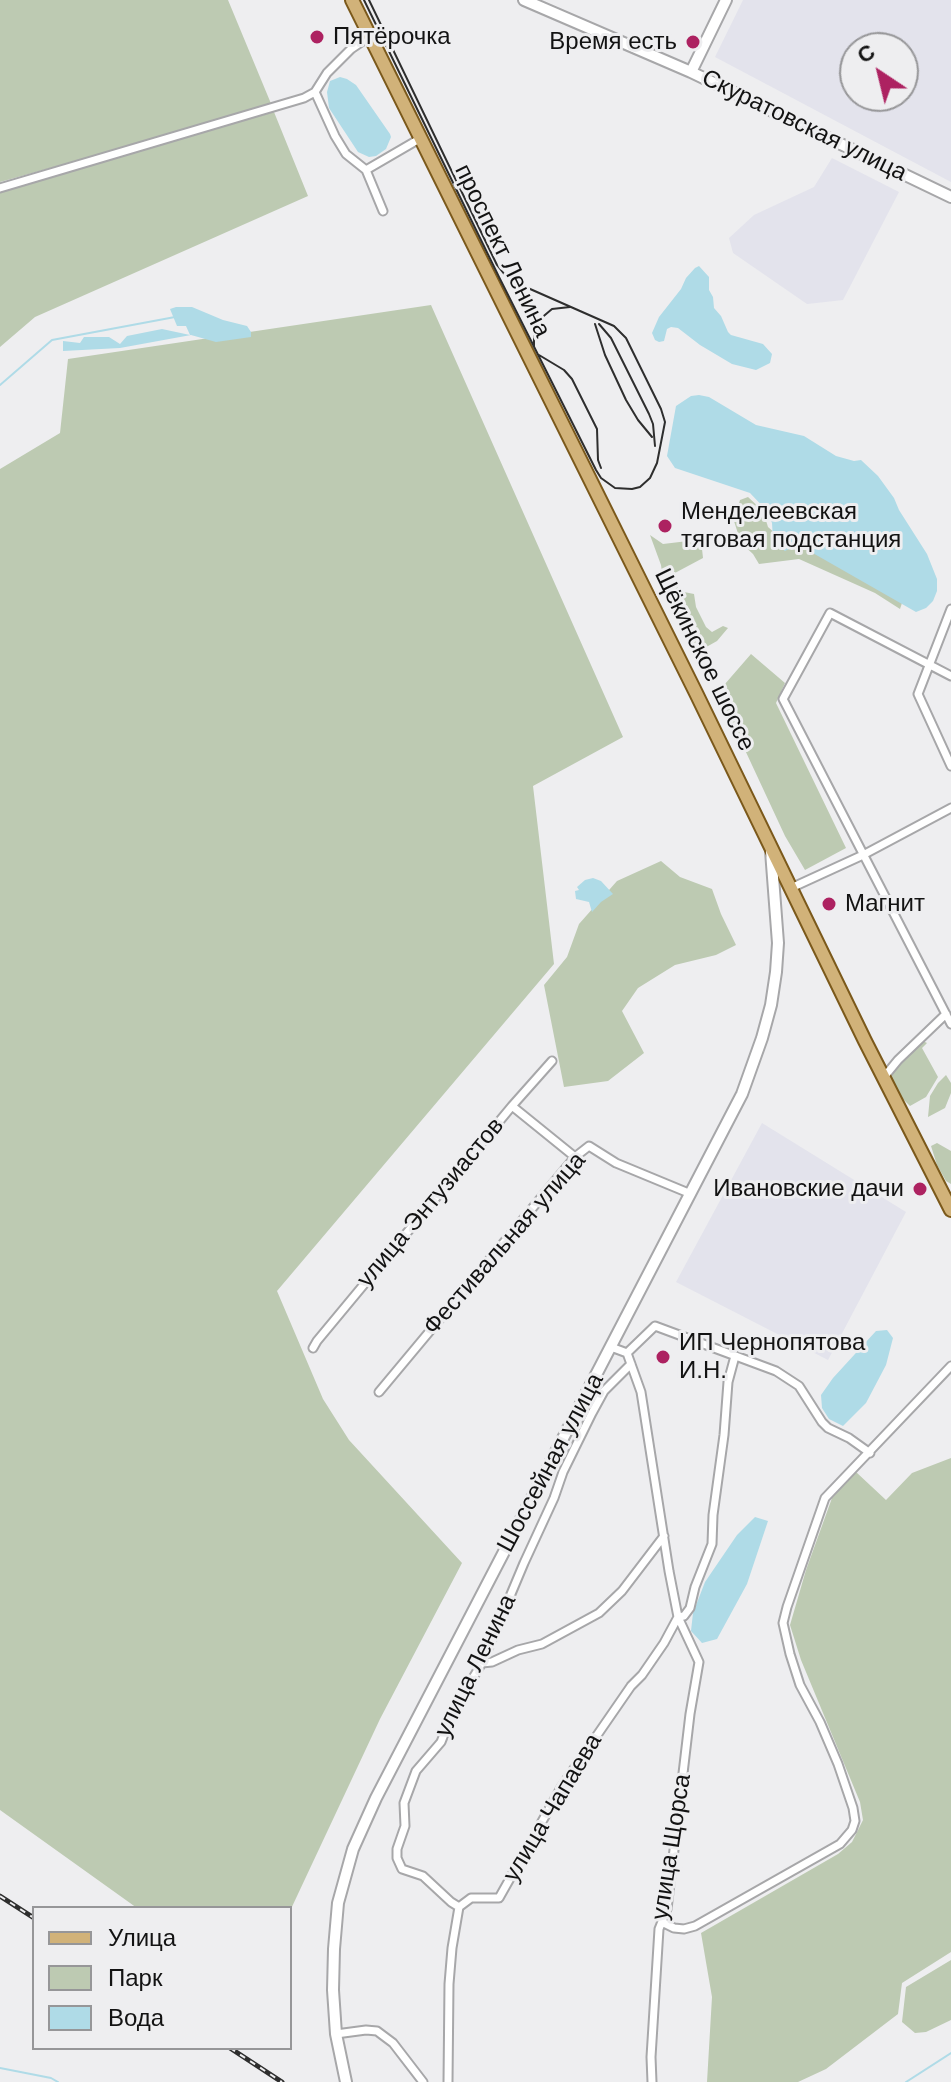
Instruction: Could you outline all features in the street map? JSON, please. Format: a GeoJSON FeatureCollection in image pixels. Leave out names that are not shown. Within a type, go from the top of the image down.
{"type":"FeatureCollection","features":[{"type":"Feature","properties":{"kind":"main road","name":"проспект Ленина"},"geometry":{"type":"LineString","coordinates":[[352,0],[611,522]]}},
{"type":"Feature","properties":{"kind":"main road","name":"Скуратовская улица"},"geometry":{"type":"LineString","coordinates":[[524,0],[691,72],[951,197]]}},
{"type":"Feature","properties":{"kind":"main road"},"geometry":{"type":"LineString","coordinates":[[691,72],[726,0]]}},
{"type":"Feature","properties":{"kind":"main road","name":"Щёкинское шоссе"},"geometry":{"type":"LineString","coordinates":[[611,522],[770,845]]}},
{"type":"Feature","properties":{"kind":"main road"},"geometry":{"type":"LineString","coordinates":[[770,845],[884,1077],[947,1193],[951,1210]]}},
{"type":"Feature","properties":{"kind":"main road","name":"Шоссейная улица"},"geometry":{"type":"LineString","coordinates":[[346,2082],[336,2034],[333,1990],[338,1903],[353,1849],[376,1798],[742,1094],[771,1005],[778,943],[770,845]]}},
{"type":"Feature","properties":{"kind":"street"},"geometry":{"type":"LineString","coordinates":[[0,188],[282,106],[315,92],[327,73],[351,49],[370,36]]}},
{"type":"Feature","properties":{"kind":"street"},"geometry":{"type":"LineString","coordinates":[[315,92],[346,154],[366,170],[383,211]]}},
{"type":"Feature","properties":{"kind":"street"},"geometry":{"type":"LineString","coordinates":[[366,170],[421,138]]}},
{"type":"Feature","properties":{"kind":"street"},"geometry":{"type":"LineString","coordinates":[[951,609],[918,694],[951,766]]}},
{"type":"Feature","properties":{"kind":"street"},"geometry":{"type":"LineString","coordinates":[[951,676],[830,613],[783,699],[951,1024]]}},
{"type":"Feature","properties":{"kind":"street"},"geometry":{"type":"LineString","coordinates":[[791,888],[863,855],[951,808]]}},
{"type":"Feature","properties":{"kind":"street"},"geometry":{"type":"LineString","coordinates":[[884,1077],[946,1014]]}},
{"type":"Feature","properties":{"kind":"street","name":"улица Энтузиастов"},"geometry":{"type":"LineString","coordinates":[[313,1348],[552,1061]]}},
{"type":"Feature","properties":{"kind":"street"},"geometry":{"type":"LineString","coordinates":[[512,1106],[575,1157]]}},
{"type":"Feature","properties":{"kind":"street","name":"Фестивальная улица"},"geometry":{"type":"LineString","coordinates":[[379,1392],[575,1157],[589,1146],[616,1163],[691,1194]]}},
{"type":"Feature","properties":{"kind":"street"},"geometry":{"type":"LineString","coordinates":[[627,1353],[655,1326],[776,1371],[799,1386],[828,1428],[870,1453]]}},
{"type":"Feature","properties":{"kind":"street"},"geometry":{"type":"LineString","coordinates":[[611,1347],[627,1353],[641,1392],[678,1617],[684,1616],[690,1608],[712,1544],[728,1382],[735,1356]]}},
{"type":"Feature","properties":{"kind":"street","name":"улица Ленина"},"geometry":{"type":"LineString","coordinates":[[459,1907],[423,1876],[402,1869],[397,1849],[405,1826],[404,1803],[416,1771],[441,1742],[454,1709],[482,1663],[568,1460],[604,1391],[631,1364]]}},
{"type":"Feature","properties":{"kind":"street"},"geometry":{"type":"LineString","coordinates":[[662,1922],[674,1928],[695,1926],[840,1844],[852,1830],[855,1821],[853,1808],[820,1722],[800,1685],[783,1623],[825,1498],[951,1366]]}},
{"type":"Feature","properties":{"kind":"street"},"geometry":{"type":"LineString","coordinates":[[482,1663],[542,1644],[599,1613],[622,1591],[664,1536]]}},
{"type":"Feature","properties":{"kind":"street","name":"улица Чапаева"},"geometry":{"type":"LineString","coordinates":[[459,1907],[471,1898],[499,1898],[562,1786],[649,1664],[678,1617]]}},
{"type":"Feature","properties":{"kind":"street","name":"улица Щорса"},"geometry":{"type":"LineString","coordinates":[[652,2082],[651,2043],[659,1929],[667,1909],[699,1662],[678,1617]]}},
{"type":"Feature","properties":{"kind":"street"},"geometry":{"type":"LineString","coordinates":[[448,2082],[449,1984],[459,1907]]}},
{"type":"Feature","properties":{"kind":"street"},"geometry":{"type":"LineString","coordinates":[[336,2034],[377,2031],[393,2043],[423,2082]]}},
{"type":"Feature","properties":{"kind":"shaded area"},"geometry":{"type":"Polygon","coordinates":[[[743,0],[951,0],[951,182],[715,57],[743,0]]]}},
{"type":"Feature","properties":{"kind":"shaded area"},"geometry":{"type":"Polygon","coordinates":[[[832,158],[899,192],[843,300],[807,304],[733,253],[729,238],[754,215],[814,187],[832,158]]]}},
{"type":"Feature","properties":{"kind":"shaded area"},"geometry":{"type":"Polygon","coordinates":[[[762,1123],[906,1212],[828,1360],[676,1282],[762,1123]]]}},
{"type":"Feature","properties":{"kind":"green space"},"geometry":{"type":"Polygon","coordinates":[[[0,0],[228,0],[272,106],[0,182],[0,0]]]}},
{"type":"Feature","properties":{"kind":"green space"},"geometry":{"type":"Polygon","coordinates":[[[274,112],[308,196],[35,317],[0,347],[0,191],[274,112]]]}},
{"type":"Feature","properties":{"kind":"green space"},"geometry":{"type":"Polygon","coordinates":[[[431,305],[623,737],[533,786],[554,964],[277,1291],[323,1399],[349,1440],[462,1563],[380,1719],[292,1907],[134,1906],[0,1810],[0,469],[60,433],[68,359],[431,305]]]}},
{"type":"Feature","properties":{"kind":"green space"},"geometry":{"type":"Polygon","coordinates":[[[748,497],[763,511],[768,527],[777,535],[790,535],[903,600],[900,609],[875,593],[799,559],[759,564],[741,543],[734,521],[740,500],[748,497]]]}},
{"type":"Feature","properties":{"kind":"green space"},"geometry":{"type":"Polygon","coordinates":[[[650,535],[663,544],[688,541],[702,549],[703,558],[673,574],[679,591],[694,594],[696,607],[706,627],[712,632],[723,626],[728,628],[717,641],[701,650],[694,647],[679,615],[665,595],[661,565],[650,535]]]}},
{"type":"Feature","properties":{"kind":"green space"},"geometry":{"type":"Polygon","coordinates":[[[751,654],[785,683],[776,703],[846,848],[805,870],[785,836],[718,692],[751,654]]]}},
{"type":"Feature","properties":{"kind":"green space"},"geometry":{"type":"Polygon","coordinates":[[[661,861],[680,877],[712,889],[736,945],[716,955],[675,965],[638,988],[622,1011],[644,1053],[608,1081],[564,1087],[544,985],[567,957],[579,924],[617,881],[661,861]]]}},
{"type":"Feature","properties":{"kind":"green space"},"geometry":{"type":"Polygon","coordinates":[[[923,1041],[927,1043],[922,1048],[938,1077],[926,1097],[910,1106],[896,1092],[892,1075],[899,1062],[923,1041]]]}},
{"type":"Feature","properties":{"kind":"green space"},"geometry":{"type":"Polygon","coordinates":[[[946,1075],[951,1083],[951,1093],[945,1108],[928,1117],[930,1096],[946,1075]]]}},
{"type":"Feature","properties":{"kind":"green space"},"geometry":{"type":"Polygon","coordinates":[[[937,1143],[951,1151],[951,1184],[937,1165],[931,1146],[937,1143]]]}},
{"type":"Feature","properties":{"kind":"green space"},"geometry":{"type":"Polygon","coordinates":[[[951,1458],[951,1952],[902,1983],[898,2014],[826,2069],[798,2082],[707,2082],[712,1997],[701,1933],[838,1854],[852,1842],[863,1820],[860,1802],[801,1660],[790,1625],[832,1498],[856,1472],[886,1500],[912,1473],[951,1458]]]}},
{"type":"Feature","properties":{"kind":"green space"},"geometry":{"type":"Polygon","coordinates":[[[951,1960],[951,2020],[926,2032],[915,2033],[902,2022],[906,1987],[951,1960]]]}},
{"type":"Feature","properties":{"kind":"water"},"geometry":{"type":"Polygon","coordinates":[[[340,77],[356,85],[390,134],[386,149],[376,156],[369,157],[358,152],[329,108],[327,92],[330,81],[340,77]]]}},
{"type":"Feature","properties":{"kind":"water"},"geometry":{"type":"Polygon","coordinates":[[[699,266],[709,277],[714,308],[728,332],[763,344],[772,354],[770,363],[756,370],[732,364],[678,328],[667,329],[664,341],[655,340],[652,333],[659,317],[686,278],[699,266]]]}},
{"type":"Feature","properties":{"kind":"water"},"geometry":{"type":"Polygon","coordinates":[[[192,307],[247,326],[251,337],[216,342],[191,335],[120,348],[63,351],[63,341],[80,343],[84,337],[109,337],[120,344],[127,336],[162,329],[190,335],[186,326],[177,326],[170,309],[192,307]]]}},
{"type":"Feature","properties":{"kind":"water"},"geometry":{"type":"Polygon","coordinates":[[[691,396],[709,397],[756,425],[804,436],[836,456],[861,460],[894,498],[927,554],[937,579],[933,601],[916,612],[804,548],[797,545],[785,551],[773,540],[768,512],[750,493],[675,468],[667,456],[676,406],[691,396]]]}},
{"type":"Feature","properties":{"kind":"water"},"geometry":{"type":"Polygon","coordinates":[[[593,878],[601,881],[613,894],[592,912],[589,902],[576,899],[575,891],[585,880],[593,878]]]}},
{"type":"Feature","properties":{"kind":"water"},"geometry":{"type":"Polygon","coordinates":[[[887,1330],[893,1338],[886,1365],[866,1403],[843,1426],[829,1419],[822,1408],[821,1395],[876,1331],[887,1330]]]}},
{"type":"Feature","properties":{"kind":"water"},"geometry":{"type":"Polygon","coordinates":[[[755,1517],[768,1521],[747,1584],[717,1639],[702,1643],[691,1631],[693,1613],[705,1582],[737,1535],[755,1517]]]}},
{"type":"Feature","properties":{"kind":"waterway"},"geometry":{"type":"LineString","coordinates":[[0,385],[52,340],[175,317]]}},
{"type":"Feature","properties":{"kind":"waterway"},"geometry":{"type":"LineString","coordinates":[[906,2082],[951,2053]]}},
{"type":"Feature","properties":{"kind":"waterway"},"geometry":{"type":"LineString","coordinates":[[0,2068],[58,2082]]}},
{"type":"Feature","properties":{"kind":"tram line"},"geometry":{"type":"LineString","coordinates":[[364,0],[596,470],[615,488],[640,487],[650,478],[657,463],[665,422],[626,338],[614,326],[512,281],[497,265],[369,0]]}},
{"type":"Feature","properties":{"kind":"tram line"},"geometry":{"type":"LineString","coordinates":[[534,347],[534,329],[539,320],[552,309],[570,307]]}},
{"type":"Feature","properties":{"kind":"tram line"},"geometry":{"type":"LineString","coordinates":[[595,324],[605,355],[626,400],[652,437]]}},
{"type":"Feature","properties":{"kind":"tram line"},"geometry":{"type":"LineString","coordinates":[[599,324],[611,338],[649,414],[655,446]]}},
{"type":"Feature","properties":{"kind":"tram line"},"geometry":{"type":"LineString","coordinates":[[539,355],[564,370],[572,379],[597,429],[601,468]]}},
{"type":"Feature","properties":{"kind":"railway"},"geometry":{"type":"LineString","coordinates":[[0,1896],[32,1917]]}},
{"type":"Feature","properties":{"kind":"railway"},"geometry":{"type":"LineString","coordinates":[[233,2050],[282,2082]]}},
{"type":"Feature","properties":{"kind":"place","name":"Пятёрочка"},"geometry":{"type":"Point","coordinates":[317,37]}},
{"type":"Feature","properties":{"kind":"place","name":"Время есть"},"geometry":{"type":"Point","coordinates":[693,42]}},
{"type":"Feature","properties":{"kind":"place","name":"Менделеевская тяговая подстанция"},"geometry":{"type":"Point","coordinates":[665,526]}},
{"type":"Feature","properties":{"kind":"place","name":"Магнит"},"geometry":{"type":"Point","coordinates":[829,904]}},
{"type":"Feature","properties":{"kind":"place","name":"Ивановские дачи"},"geometry":{"type":"Point","coordinates":[920,1189]}},
{"type":"Feature","properties":{"kind":"place","name":"ИП Чернопятова И.Н."},"geometry":{"type":"Point","coordinates":[663,1357]}}]}
